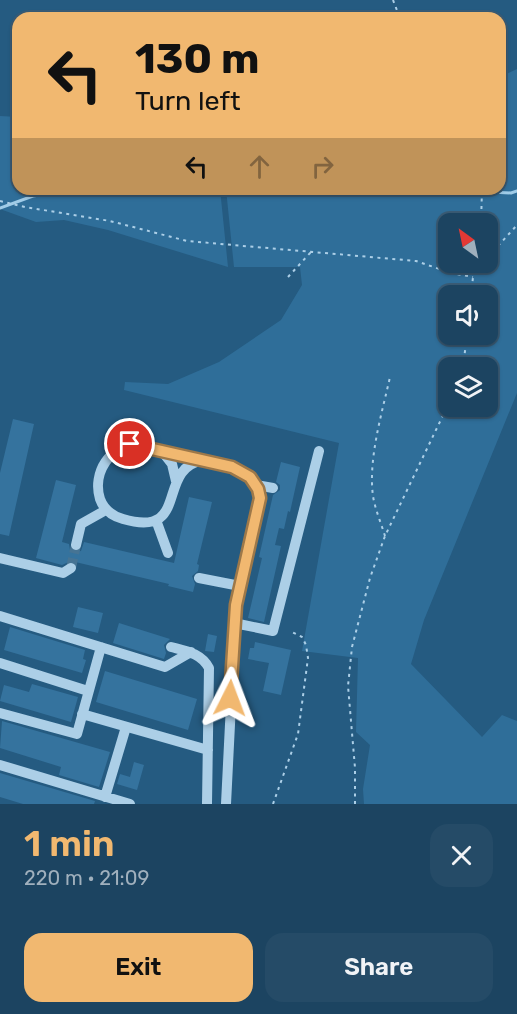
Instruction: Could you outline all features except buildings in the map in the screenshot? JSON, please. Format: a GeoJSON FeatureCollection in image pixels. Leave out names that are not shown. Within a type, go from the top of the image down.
{"type":"FeatureCollection","features":[{"type":"Feature","properties":{"kind":"lane"},"geometry":{"type":"LineString","coordinates":[[203,460],[187,466],[176,481],[169,508],[156,520],[142,523],[124,520],[106,510],[100,499],[98,486],[107,458],[116,450],[130,444],[161,450],[203,460],[241,470],[256,485],[259,494],[258,507],[234,623],[226,804]]}},
{"type":"Feature","properties":{"kind":"lane"},"geometry":{"type":"LineString","coordinates":[[161,450],[172,464],[176,481]]}},
{"type":"Feature","properties":{"kind":"lane"},"geometry":{"type":"LineString","coordinates":[[234,623],[273,631],[320,451]]}},
{"type":"Feature","properties":{"kind":"lane"},"geometry":{"type":"LineString","coordinates":[[256,485],[273,488]]}},
{"type":"Feature","properties":{"kind":"lane"},"geometry":{"type":"LineString","coordinates":[[76,545],[81,524],[106,510]]}},
{"type":"Feature","properties":{"kind":"lane"},"geometry":{"type":"LineString","coordinates":[[156,520],[168,553]]}},
{"type":"Feature","properties":{"kind":"lane"},"geometry":{"type":"LineString","coordinates":[[0,558],[63,573],[71,568]]}},
{"type":"Feature","properties":{"kind":"lane"},"geometry":{"type":"LineString","coordinates":[[199,578],[240,586]]}},
{"type":"Feature","properties":{"kind":"lane"},"geometry":{"type":"LineString","coordinates":[[0,616],[165,667],[191,652]]}},
{"type":"Feature","properties":{"kind":"lane"},"geometry":{"type":"LineString","coordinates":[[0,713],[76,734],[101,647]]}},
{"type":"Feature","properties":{"kind":"lane"},"geometry":{"type":"LineString","coordinates":[[171,647],[191,652],[204,660],[210,672],[207,804]]}},
{"type":"Feature","properties":{"kind":"lane"},"geometry":{"type":"LineString","coordinates":[[0,663],[88,692]]}},
{"type":"Feature","properties":{"kind":"lane"},"geometry":{"type":"LineString","coordinates":[[82,714],[208,750]]}},
{"type":"Feature","properties":{"kind":"lane"},"geometry":{"type":"LineString","coordinates":[[105,797],[126,727]]}},
{"type":"Feature","properties":{"kind":"lane"},"geometry":{"type":"LineString","coordinates":[[0,765],[130,804]]}},
{"type":"Feature","properties":{"kind":"path"},"geometry":{"type":"LineString","coordinates":[[481,213],[482,195]]}},
{"type":"Feature","properties":{"kind":"path"},"geometry":{"type":"LineString","coordinates":[[1,201],[110,221],[187,241],[416,261],[451,273],[473,277]]}},
{"type":"Feature","properties":{"kind":"path"},"geometry":{"type":"LineString","coordinates":[[498,246],[517,225]]}},
{"type":"Feature","properties":{"kind":"path"},"geometry":{"type":"LineString","coordinates":[[288,277],[311,252]]}},
{"type":"Feature","properties":{"kind":"path"},"geometry":{"type":"LineString","coordinates":[[472,285],[475,273]]}},
{"type":"Feature","properties":{"kind":"path"},"geometry":{"type":"LineString","coordinates":[[385,536],[373,497],[373,478],[376,442],[390,377]]}},
{"type":"Feature","properties":{"kind":"path"},"geometry":{"type":"LineString","coordinates":[[355,804],[355,768],[348,686],[352,646],[370,578],[385,536],[442,417]]}},
{"type":"Feature","properties":{"kind":"path"},"geometry":{"type":"LineString","coordinates":[[273,804],[298,734],[308,658],[302,637],[292,632]]}},
{"type":"Feature","properties":{"kind":"shaded area"},"geometry":{"type":"Polygon","coordinates":[[[517,69],[517,393],[424,620],[411,664],[482,737],[502,715],[517,721],[517,804],[364,804],[363,789],[370,745],[356,732],[358,658],[302,651],[339,443],[124,390],[125,382],[168,384],[219,362],[281,320],[302,285],[300,267],[234,267],[227,195],[506,195],[506,74],[517,69]]]}},
{"type":"Feature","properties":{"kind":"shaded area"},"geometry":{"type":"Polygon","coordinates":[[[0,116],[12,117],[12,195],[221,195],[228,267],[108,230],[64,220],[36,222],[0,209],[0,116]]]}},
{"type":"Feature","properties":{"kind":"waterway"},"geometry":{"type":"LineString","coordinates":[[506,193],[517,191]]}},
{"type":"Feature","properties":{"kind":"waterway"},"geometry":{"type":"LineString","coordinates":[[0,208],[40,195]]}},
{"type":"Feature","properties":{"kind":"tunnel"},"geometry":{"type":"LineString","coordinates":[[71,568],[76,545]]}},
{"type":"Feature","properties":{"kind":"route"},"geometry":{"type":"LineString","coordinates":[[130,444],[241,470],[253,480],[258,489],[260,498],[236,605],[230,698]]}}]}
